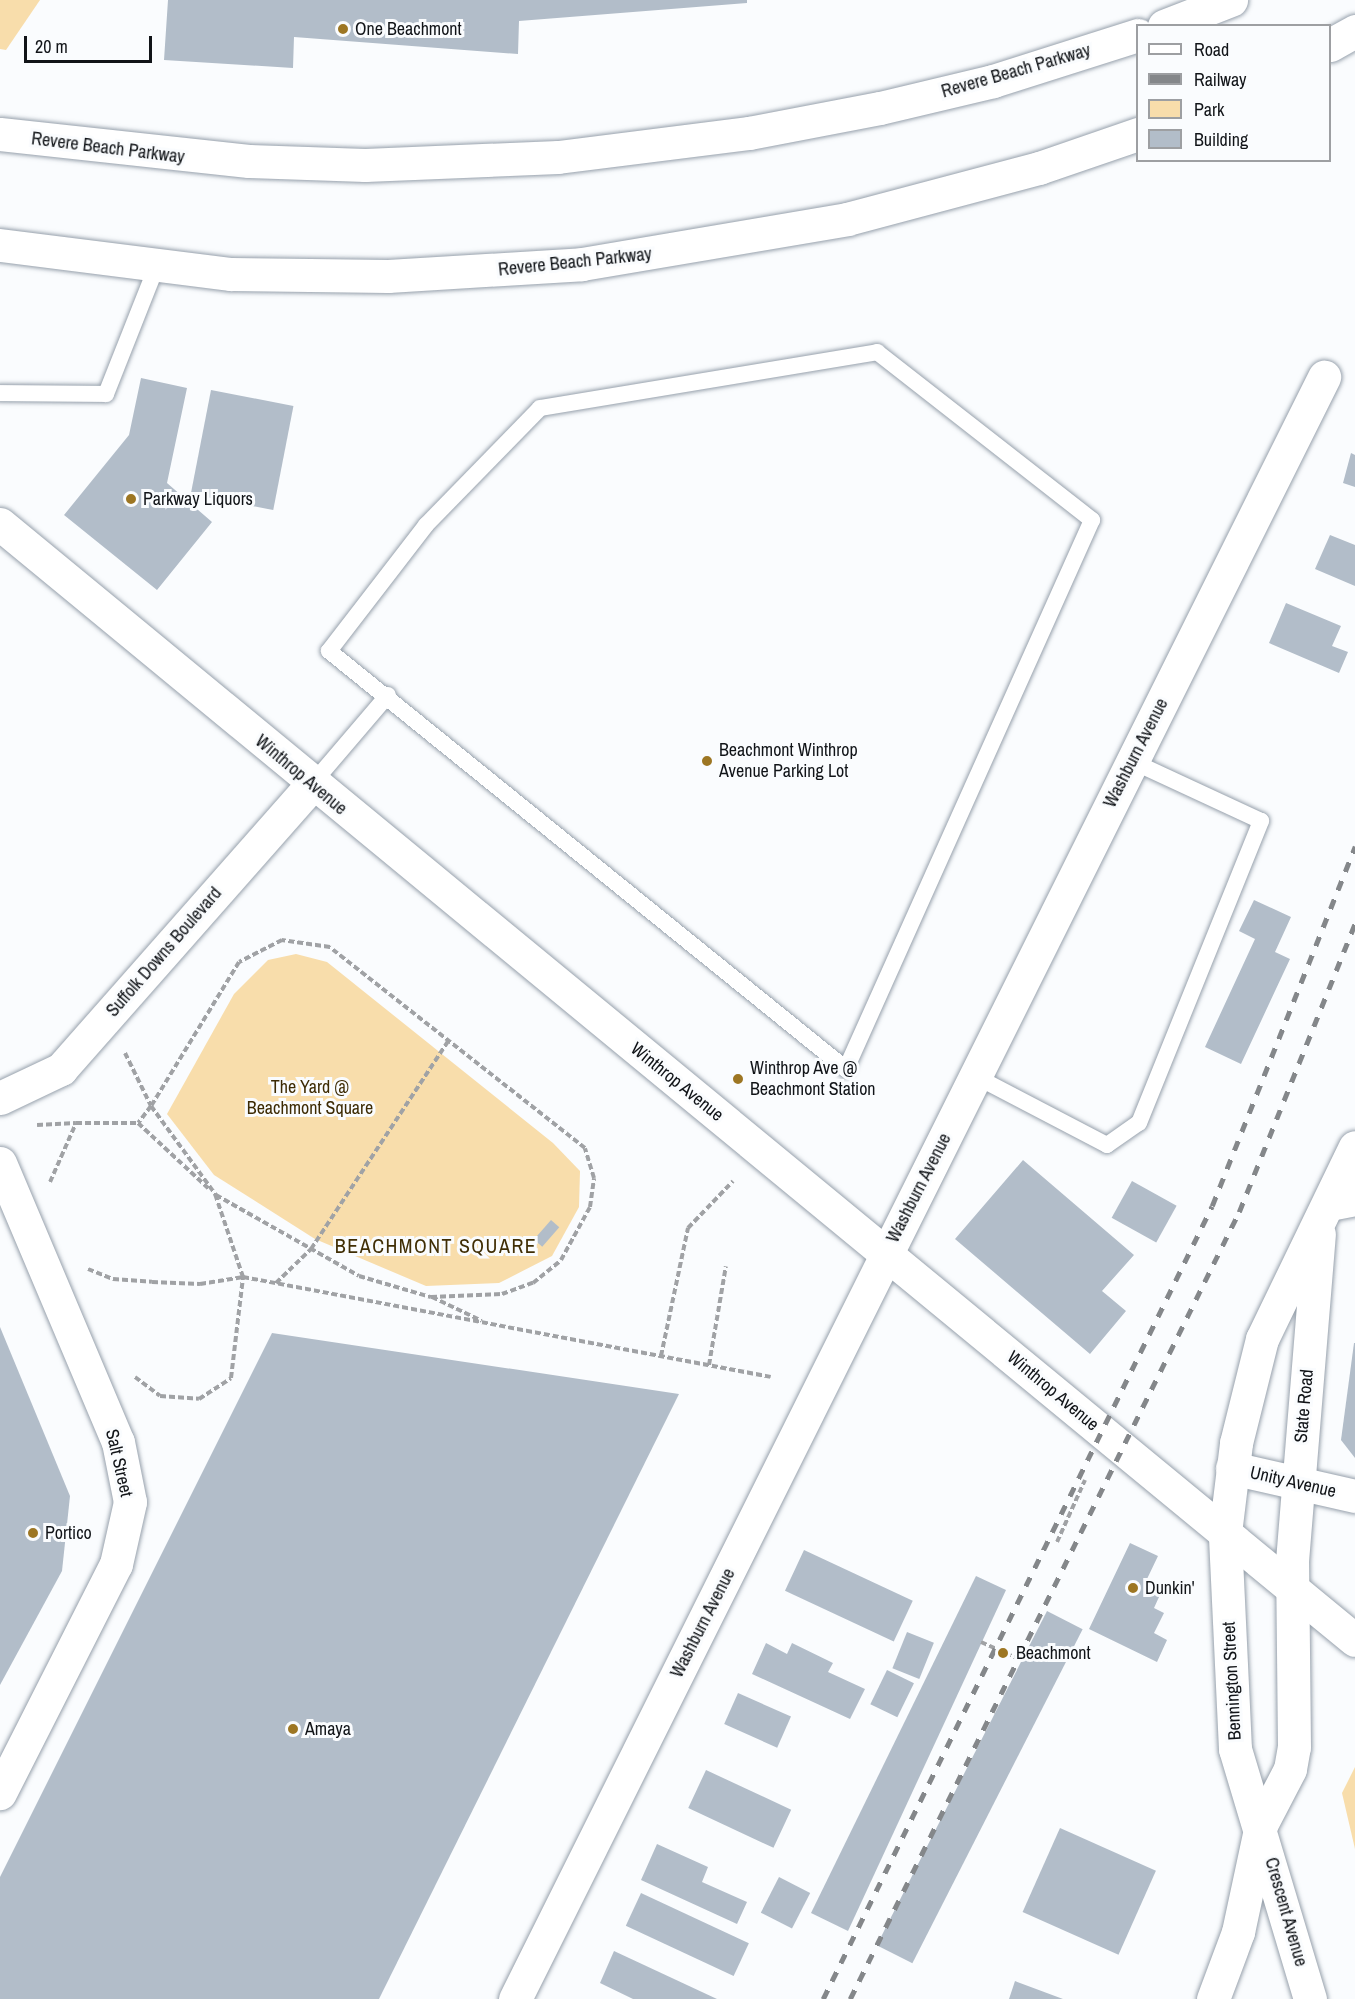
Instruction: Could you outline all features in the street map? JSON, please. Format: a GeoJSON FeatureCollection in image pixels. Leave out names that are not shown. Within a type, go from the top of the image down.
{"type":"FeatureCollection","features":[{"type":"Feature","properties":{"kind":"main road"},"geometry":{"type":"LineString","coordinates":[[1169,24],[1231,0]]}},
{"type":"Feature","properties":{"kind":"main road"},"geometry":{"type":"LineString","coordinates":[[1331,44],[1355,31]]}},
{"type":"Feature","properties":{"kind":"main road","name":"Revere Beach Parkway"},"geometry":{"type":"LineString","coordinates":[[0,134],[249,161],[365,165],[558,157],[749,133],[880,108],[993,81],[1136,35]]}},
{"type":"Feature","properties":{"kind":"main road","name":"Revere Beach Parkway"},"geometry":{"type":"LineString","coordinates":[[0,245],[75,258],[156,268],[388,276],[657,254],[924,200],[1136,134]]}},
{"type":"Feature","properties":{"kind":"main road"},"geometry":{"type":"LineString","coordinates":[[0,259],[75,258]]}},
{"type":"Feature","properties":{"kind":"main road","name":"Washburn Avenue"},"geometry":{"type":"LineString","coordinates":[[514,1999],[1324,377]]}},
{"type":"Feature","properties":{"kind":"main road","name":"Winthrop Avenue"},"geometry":{"type":"LineString","coordinates":[[0,524],[312,784],[1355,1640]]}},
{"type":"Feature","properties":{"kind":"main road","name":"Suffolk Downs Boulevard"},"geometry":{"type":"LineString","coordinates":[[0,1098],[61,1069],[312,784]]}},
{"type":"Feature","properties":{"kind":"main road","name":"State Road"},"geometry":{"type":"LineString","coordinates":[[1291,1587],[1298,1483],[1335,1210],[1355,1147]]}},
{"type":"Feature","properties":{"kind":"main road","name":"Salt Street"},"geometry":{"type":"LineString","coordinates":[[0,1162],[118,1442],[130,1502],[116,1564],[0,1793]]}},
{"type":"Feature","properties":{"kind":"main road","name":"State Road"},"geometry":{"type":"LineString","coordinates":[[1225,1533],[1232,1468],[1262,1339],[1335,1210]]}},
{"type":"Feature","properties":{"kind":"main road","name":"Unity Avenue"},"geometry":{"type":"LineString","coordinates":[[1232,1468],[1355,1496]]}},
{"type":"Feature","properties":{"kind":"main road","name":"Bennington Street"},"geometry":{"type":"LineString","coordinates":[[1225,1533],[1235,1749],[1261,1825]]}},
{"type":"Feature","properties":{"kind":"main road"},"geometry":{"type":"LineString","coordinates":[[1213,1999],[1243,1916],[1261,1825],[1290,1768],[1294,1746],[1291,1587]]}},
{"type":"Feature","properties":{"kind":"main road","name":"Crescent Avenue"},"geometry":{"type":"LineString","coordinates":[[1261,1825],[1310,1999]]}},
{"type":"Feature","properties":{"kind":"lane"},"geometry":{"type":"LineString","coordinates":[[0,393],[106,394],[156,268]]}},
{"type":"Feature","properties":{"kind":"lane"},"geometry":{"type":"LineString","coordinates":[[877,352],[1092,520],[846,1069],[388,695],[329,651],[426,525],[540,408],[877,352]]}},
{"type":"Feature","properties":{"kind":"lane"},"geometry":{"type":"LineString","coordinates":[[312,784],[388,695]]}},
{"type":"Feature","properties":{"kind":"lane"},"geometry":{"type":"LineString","coordinates":[[975,1076],[1107,1145],[1139,1123],[1261,821],[1132,761]]}},
{"type":"Feature","properties":{"kind":"path"},"geometry":{"type":"LineString","coordinates":[[138,1123],[152,1106],[239,962],[282,940],[330,947],[585,1148],[594,1178],[590,1207],[561,1260],[533,1284],[502,1294],[431,1297]]}},
{"type":"Feature","properties":{"kind":"path"},"geometry":{"type":"LineString","coordinates":[[106,1018],[152,1106],[216,1195],[243,1277],[231,1378],[199,1400],[160,1396],[126,1370]]}},
{"type":"Feature","properties":{"kind":"path"},"geometry":{"type":"LineString","coordinates":[[275,1284],[311,1249],[449,1040]]}},
{"type":"Feature","properties":{"kind":"path"},"geometry":{"type":"LineString","coordinates":[[30,1126],[138,1123],[216,1195],[359,1276],[431,1297],[489,1324]]}},
{"type":"Feature","properties":{"kind":"path"},"geometry":{"type":"LineString","coordinates":[[46,1191],[75,1124]]}},
{"type":"Feature","properties":{"kind":"path"},"geometry":{"type":"LineString","coordinates":[[661,1356],[688,1228],[733,1181]]}},
{"type":"Feature","properties":{"kind":"path"},"geometry":{"type":"LineString","coordinates":[[76,1264],[113,1278],[153,1282],[200,1284],[243,1277],[771,1377]]}},
{"type":"Feature","properties":{"kind":"path"},"geometry":{"type":"LineString","coordinates":[[709,1365],[726,1266]]}},
{"type":"Feature","properties":{"kind":"path"},"geometry":{"type":"LineString","coordinates":[[1057,1542],[1085,1480]]}},
{"type":"Feature","properties":{"kind":"path"},"geometry":{"type":"LineString","coordinates":[[981,1642],[1021,1660]]}},
{"type":"Feature","properties":{"kind":"green space"},"geometry":{"type":"Polygon","coordinates":[[[0,0],[40,0],[6,50],[0,49],[0,0]]]}},
{"type":"Feature","properties":{"kind":"green space","name":"The Yard @ Beachmont Square"},"geometry":{"type":"Polygon","coordinates":[[[296,954],[327,962],[553,1143],[580,1171],[579,1207],[552,1256],[499,1283],[426,1286],[315,1239],[214,1175],[167,1114],[234,994],[268,960],[296,954]]]}},
{"type":"Feature","properties":{"kind":"green space"},"geometry":{"type":"Polygon","coordinates":[[[1355,1767],[1355,1849],[1342,1793],[1355,1767]]]}},
{"type":"Feature","properties":{"kind":"building","name":"One Beachmont"},"geometry":{"type":"Polygon","coordinates":[[[168,0],[747,0],[747,3],[519,21],[518,54],[294,37],[293,68],[164,60],[168,0]]]}},
{"type":"Feature","properties":{"kind":"building","name":"Parkway Liquors"},"geometry":{"type":"Polygon","coordinates":[[[141,378],[187,388],[167,483],[212,522],[157,590],[64,515],[129,435],[141,378]]]}},
{"type":"Feature","properties":{"kind":"building"},"geometry":{"type":"Polygon","coordinates":[[[211,390],[293,406],[273,510],[191,494],[211,390]]]}},
{"type":"Feature","properties":{"kind":"building"},"geometry":{"type":"Polygon","coordinates":[[[1351,453],[1355,455],[1355,487],[1343,483],[1351,453]]]}},
{"type":"Feature","properties":{"kind":"building"},"geometry":{"type":"Polygon","coordinates":[[[1330,535],[1355,545],[1355,586],[1315,569],[1330,535]]]}},
{"type":"Feature","properties":{"kind":"building"},"geometry":{"type":"Polygon","coordinates":[[[1286,603],[1341,626],[1332,646],[1348,652],[1339,673],[1269,643],[1286,603]]]}},
{"type":"Feature","properties":{"kind":"building"},"geometry":{"type":"Polygon","coordinates":[[[1254,900],[1291,917],[1275,952],[1290,959],[1241,1064],[1205,1047],[1255,939],[1239,931],[1254,900]]]}},
{"type":"Feature","properties":{"kind":"building"},"geometry":{"type":"Polygon","coordinates":[[[1023,1160],[1134,1255],[1102,1291],[1126,1311],[1090,1354],[955,1239],[1023,1160]]]}},
{"type":"Feature","properties":{"kind":"building"},"geometry":{"type":"Polygon","coordinates":[[[1132,1181],[1177,1206],[1156,1242],[1112,1218],[1132,1181]]]}},
{"type":"Feature","properties":{"kind":"building"},"geometry":{"type":"Polygon","coordinates":[[[551,1220],[559,1227],[542,1247],[534,1240],[551,1220]]]}},
{"type":"Feature","properties":{"kind":"building","name":"Portico"},"geometry":{"type":"Polygon","coordinates":[[[0,1327],[70,1496],[62,1571],[0,1685],[0,1327]]]}},
{"type":"Feature","properties":{"kind":"building","name":"Amaya"},"geometry":{"type":"Polygon","coordinates":[[[272,1333],[679,1394],[379,1999],[0,1999],[0,1877],[272,1333]]]}},
{"type":"Feature","properties":{"kind":"building"},"geometry":{"type":"Polygon","coordinates":[[[1355,1343],[1355,1458],[1341,1440],[1355,1343]]]}},
{"type":"Feature","properties":{"kind":"building"},"geometry":{"type":"Polygon","coordinates":[[[1130,1543],[1158,1556],[1147,1579],[1164,1586],[1154,1608],[1164,1613],[1154,1633],[1167,1640],[1157,1662],[1089,1629],[1130,1543]]]}},
{"type":"Feature","properties":{"kind":"building"},"geometry":{"type":"Polygon","coordinates":[[[804,1550],[913,1601],[894,1641],[785,1591],[804,1550]]]}},
{"type":"Feature","properties":{"kind":"building"},"geometry":{"type":"Polygon","coordinates":[[[976,1576],[1006,1590],[848,1931],[811,1913],[976,1576]]]}},
{"type":"Feature","properties":{"kind":"building"},"geometry":{"type":"Polygon","coordinates":[[[1047,1611],[1083,1629],[912,1963],[877,1945],[1047,1611]]]}},
{"type":"Feature","properties":{"kind":"building"},"geometry":{"type":"Polygon","coordinates":[[[907,1632],[934,1643],[919,1679],[892,1668],[907,1632]]]}},
{"type":"Feature","properties":{"kind":"building"},"geometry":{"type":"Polygon","coordinates":[[[766,1643],[787,1654],[792,1643],[833,1663],[828,1672],[865,1689],[850,1719],[752,1674],[766,1643]]]}},
{"type":"Feature","properties":{"kind":"building"},"geometry":{"type":"Polygon","coordinates":[[[887,1670],[914,1683],[897,1717],[870,1704],[887,1670]]]}},
{"type":"Feature","properties":{"kind":"building"},"geometry":{"type":"Polygon","coordinates":[[[738,1693],[791,1717],[777,1748],[724,1724],[738,1693]]]}},
{"type":"Feature","properties":{"kind":"building"},"geometry":{"type":"Polygon","coordinates":[[[706,1770],[791,1810],[773,1848],[688,1808],[706,1770]]]}},
{"type":"Feature","properties":{"kind":"building"},"geometry":{"type":"Polygon","coordinates":[[[1060,1828],[1156,1871],[1119,1955],[1023,1912],[1060,1828]]]}},
{"type":"Feature","properties":{"kind":"building"},"geometry":{"type":"Polygon","coordinates":[[[657,1844],[708,1867],[702,1882],[747,1902],[737,1924],[641,1880],[657,1844]]]}},
{"type":"Feature","properties":{"kind":"building"},"geometry":{"type":"Polygon","coordinates":[[[779,1877],[810,1893],[792,1929],[761,1913],[779,1877]]]}},
{"type":"Feature","properties":{"kind":"building"},"geometry":{"type":"Polygon","coordinates":[[[641,1893],[749,1943],[734,1976],[626,1926],[641,1893]]]}},
{"type":"Feature","properties":{"kind":"building"},"geometry":{"type":"Polygon","coordinates":[[[614,1951],[717,1999],[633,1999],[600,1983],[614,1951]]]}},
{"type":"Feature","properties":{"kind":"building"},"geometry":{"type":"Polygon","coordinates":[[[1015,1981],[1063,1999],[1009,1999],[1015,1981]]]}},
{"type":"Feature","properties":{"kind":"railway"},"geometry":{"type":"LineString","coordinates":[[823,1999],[1212,1206],[1355,846]]}},
{"type":"Feature","properties":{"kind":"railway"},"geometry":{"type":"LineString","coordinates":[[850,1999],[1239,1212],[1355,923]]}},
{"type":"Feature","properties":{"kind":"place","name":"One Beachmont"},"geometry":{"type":"Point","coordinates":[343,29]}},
{"type":"Feature","properties":{"kind":"place","name":"Parkway Liquors"},"geometry":{"type":"Point","coordinates":[131,499]}},
{"type":"Feature","properties":{"kind":"place","name":"Beachmont Winthrop Avenue Parking Lot"},"geometry":{"type":"Point","coordinates":[707,761]}},
{"type":"Feature","properties":{"kind":"place","name":"Winthrop Ave @ Beachmont Station"},"geometry":{"type":"Point","coordinates":[738,1079]}},
{"type":"Feature","properties":{"kind":"place","name":"Portico"},"geometry":{"type":"Point","coordinates":[33,1533]}},
{"type":"Feature","properties":{"kind":"place","name":"Dunkin'"},"geometry":{"type":"Point","coordinates":[1133,1588]}},
{"type":"Feature","properties":{"kind":"place","name":"Beachmont"},"geometry":{"type":"Point","coordinates":[1003,1653]}},
{"type":"Feature","properties":{"kind":"place","name":"Amaya"},"geometry":{"type":"Point","coordinates":[293,1729]}},
{"type":"Feature","properties":{"kind":"district","name":"BEACHMONT SQUARE"},"geometry":{"type":"Point","coordinates":[436,1245]}}]}
